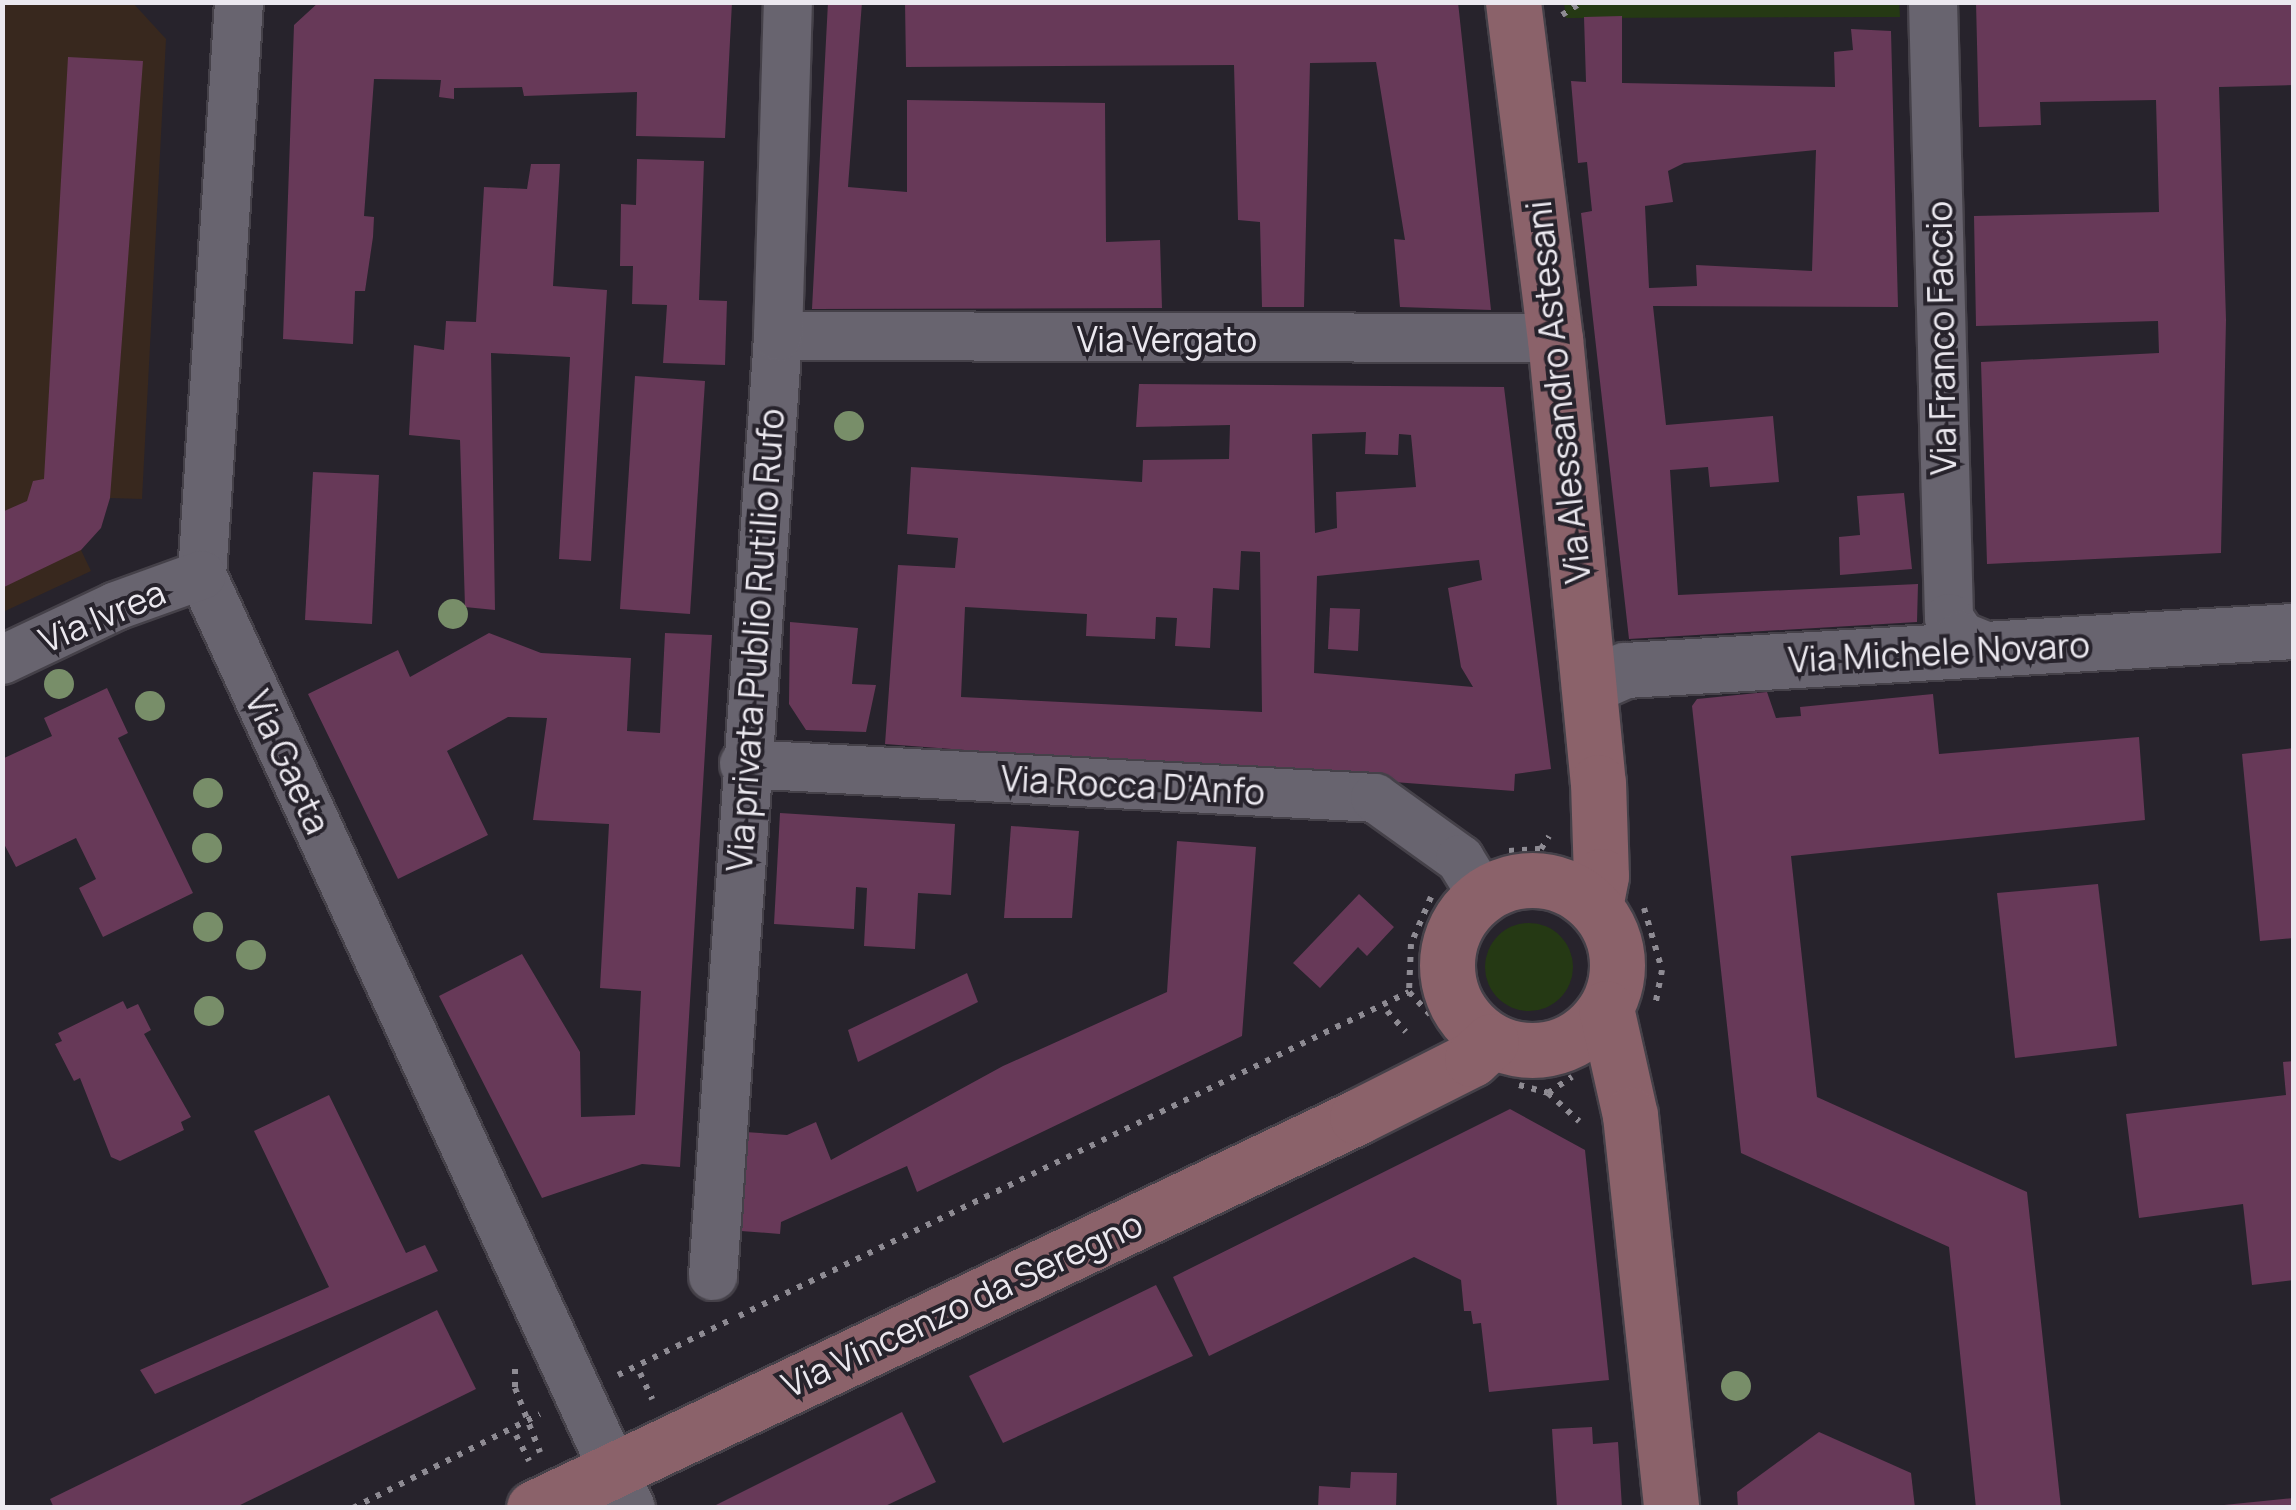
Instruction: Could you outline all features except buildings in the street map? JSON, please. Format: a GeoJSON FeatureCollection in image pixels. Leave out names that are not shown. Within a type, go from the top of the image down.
{"type":"FeatureCollection","features":[{"type":"Feature","properties":{"kind":"main road","name":"Via Alessandro Astesani"},"geometry":{"type":"LineString","coordinates":[[1512,2],[1555,338],[1598,782],[1601,876],[1595,907]]}},
{"type":"Feature","properties":{"kind":"main road"},"geometry":{"type":"LineString","coordinates":[[1598,782],[1542,867],[1481,887],[1463,913],[1446,960],[1467,1031],[1522,1051],[1555,1048],[1576,1040],[1606,1008]]}},
{"type":"Feature","properties":{"kind":"main road"},"geometry":{"type":"LineString","coordinates":[[1481,887],[1574,890],[1595,907],[1617,956],[1606,1008],[1627,1128],[1671,1508]]}},
{"type":"Feature","properties":{"kind":"main road","name":"Via Vincenzo da Seregno"},"geometry":{"type":"LineString","coordinates":[[534,1508],[622,1489],[1390,1101],[1472,1059],[1467,1031]]}},
{"type":"Feature","properties":{"kind":"main road"},"geometry":{"type":"LineString","coordinates":[[1555,1048],[1627,1128]]}},
{"type":"Feature","properties":{"kind":"street","name":"Via Gaeta"},"geometry":{"type":"LineString","coordinates":[[239,2],[202,575],[622,1489]]}},
{"type":"Feature","properties":{"kind":"street","name":"Via privata Publio Rutilio Rufo"},"geometry":{"type":"LineString","coordinates":[[713,1276],[744,764],[778,336],[788,2]]}},
{"type":"Feature","properties":{"kind":"street","name":"Via Franco Faccio"},"geometry":{"type":"LineString","coordinates":[[1933,2],[1949,618],[1961,636],[1991,648]]}},
{"type":"Feature","properties":{"kind":"street","name":"Via Vergato"},"geometry":{"type":"LineString","coordinates":[[778,336],[1555,338]]}},
{"type":"Feature","properties":{"kind":"street","name":"Via Ivrea"},"geometry":{"type":"LineString","coordinates":[[2,660],[116,606],[202,575]]}},
{"type":"Feature","properties":{"kind":"street","name":"Via Michele Novaro"},"geometry":{"type":"LineString","coordinates":[[1589,686],[1625,670],[2294,631]]}},
{"type":"Feature","properties":{"kind":"street","name":"Via Rocca D'Anfo"},"geometry":{"type":"LineString","coordinates":[[744,764],[1375,798],[1460,859],[1481,887]]}},
{"type":"Feature","properties":{"kind":"path"},"geometry":{"type":"LineString","coordinates":[[1481,887],[1423,908],[1411,944],[1467,1031],[1548,1093],[1586,1128],[1627,1128]]}},
{"type":"Feature","properties":{"kind":"path"},"geometry":{"type":"LineString","coordinates":[[1387,1011],[1406,1032]]}},
{"type":"Feature","properties":{"kind":"path"},"geometry":{"type":"LineString","coordinates":[[608,1379],[1467,1031]]}},
{"type":"Feature","properties":{"kind":"path"},"geometry":{"type":"LineString","coordinates":[[640,1373],[657,1409]]}},
{"type":"Feature","properties":{"kind":"path"},"geometry":{"type":"LineString","coordinates":[[633,1398],[648,1391]]}},
{"type":"Feature","properties":{"kind":"path"},"geometry":{"type":"LineString","coordinates":[[353,1508],[539,1414]]}},
{"type":"Feature","properties":{"kind":"path"},"geometry":{"type":"LineString","coordinates":[[516,1435],[524,1452],[534,1448]]}},
{"type":"Feature","properties":{"kind":"shaded area"},"geometry":{"type":"Polygon","coordinates":[[[2,3],[133,3],[166,39],[142,499],[110,498],[81,550],[91,571],[3,612],[2,3]]]}},
{"type":"Feature","properties":{"kind":"green space"},"geometry":{"type":"Polygon","coordinates":[[[1899,2],[1900,17],[1566,18],[1564,3],[1899,2]]]}},
{"type":"Feature","properties":{"kind":"green space"},"geometry":{"type":"Polygon","coordinates":[[[1520,923],[1538,923],[1554,930],[1566,942],[1573,967],[1566,992],[1554,1004],[1538,1011],[1520,1011],[1504,1004],[1492,992],[1485,976],[1485,958],[1492,942],[1504,930],[1520,923]]]}}]}
